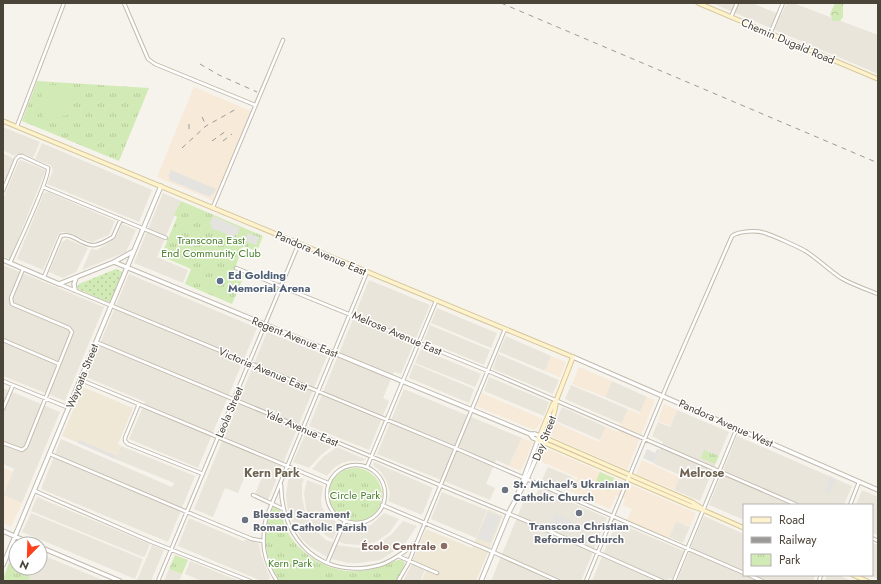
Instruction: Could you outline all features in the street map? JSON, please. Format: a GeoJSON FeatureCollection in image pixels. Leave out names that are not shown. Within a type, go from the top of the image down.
{"type":"FeatureCollection","features":[{"type":"Feature","properties":{"kind":"main road","name":"Chemin Dugald Road"},"geometry":{"type":"LineString","coordinates":[[698,3],[878,79]]}},
{"type":"Feature","properties":{"kind":"main road","name":"Pandora Avenue East"},"geometry":{"type":"LineString","coordinates":[[3,120],[436,300],[504,330],[573,357]]}},
{"type":"Feature","properties":{"kind":"main road","name":"Day Street"},"geometry":{"type":"LineString","coordinates":[[539,438],[553,404],[556,401],[573,357]]}},
{"type":"Feature","properties":{"kind":"main road","name":"Day Street"},"geometry":{"type":"LineString","coordinates":[[543,442],[556,406],[556,401]]}},
{"type":"Feature","properties":{"kind":"main road"},"geometry":{"type":"LineString","coordinates":[[539,438],[545,438],[630,477]]}},
{"type":"Feature","properties":{"kind":"main road"},"geometry":{"type":"LineString","coordinates":[[539,438],[543,442],[699,505],[703,510],[743,528]]}},
{"type":"Feature","properties":{"kind":"main road"},"geometry":{"type":"LineString","coordinates":[[855,576],[867,581]]}},
{"type":"Feature","properties":{"kind":"street"},"geometry":{"type":"LineString","coordinates":[[17,126],[64,3]]}},
{"type":"Feature","properties":{"kind":"street"},"geometry":{"type":"LineString","coordinates":[[124,3],[148,60],[255,105]]}},
{"type":"Feature","properties":{"kind":"street"},"geometry":{"type":"LineString","coordinates":[[731,17],[737,3]]}},
{"type":"Feature","properties":{"kind":"street"},"geometry":{"type":"LineString","coordinates":[[770,34],[783,3]]}},
{"type":"Feature","properties":{"kind":"street"},"geometry":{"type":"LineString","coordinates":[[213,207],[283,40]]}},
{"type":"Feature","properties":{"kind":"street"},"geometry":{"type":"LineString","coordinates":[[3,191],[16,159],[19,156],[48,168],[49,173],[10,263]]}},
{"type":"Feature","properties":{"kind":"street","name":"Wayoata Street"},"geometry":{"type":"LineString","coordinates":[[16,536],[161,186]]}},
{"type":"Feature","properties":{"kind":"street"},"geometry":{"type":"LineString","coordinates":[[43,187],[121,218],[166,238]]}},
{"type":"Feature","properties":{"kind":"street"},"geometry":{"type":"LineString","coordinates":[[44,277],[60,236],[69,236],[95,245],[113,237],[121,218]]}},
{"type":"Feature","properties":{"kind":"street"},"geometry":{"type":"LineString","coordinates":[[586,581],[663,396],[731,239],[735,234],[757,232],[764,233],[806,252],[825,268],[843,279],[878,294]]}},
{"type":"Feature","properties":{"kind":"street","name":"Leola Street"},"geometry":{"type":"LineString","coordinates":[[158,581],[298,243]]}},
{"type":"Feature","properties":{"kind":"street"},"geometry":{"type":"LineString","coordinates":[[59,284],[114,262],[134,251]]}},
{"type":"Feature","properties":{"kind":"street","name":"Victoria Avenue East"},"geometry":{"type":"LineString","coordinates":[[3,260],[455,448],[743,573]]}},
{"type":"Feature","properties":{"kind":"street","name":"Regent Avenue East"},"geometry":{"type":"LineString","coordinates":[[114,262],[530,434],[535,434],[539,438]]}},
{"type":"Feature","properties":{"kind":"street","name":"Melrose Avenue East"},"geometry":{"type":"LineString","coordinates":[[236,268],[488,371],[795,504]]}},
{"type":"Feature","properties":{"kind":"street"},"geometry":{"type":"LineString","coordinates":[[3,443],[17,449],[25,449],[72,335],[72,330],[12,304],[11,298],[23,269]]}},
{"type":"Feature","properties":{"kind":"street"},"geometry":{"type":"LineString","coordinates":[[278,581],[268,564],[263,541],[266,518],[367,272]]}},
{"type":"Feature","properties":{"kind":"street"},"geometry":{"type":"LineString","coordinates":[[75,290],[74,284],[77,278]]}},
{"type":"Feature","properties":{"kind":"street"},"geometry":{"type":"LineString","coordinates":[[367,467],[436,300]]}},
{"type":"Feature","properties":{"kind":"street"},"geometry":{"type":"LineString","coordinates":[[398,581],[409,561],[441,486],[455,452],[455,448],[504,330]]}},
{"type":"Feature","properties":{"kind":"street"},"geometry":{"type":"LineString","coordinates":[[3,340],[59,364]]}},
{"type":"Feature","properties":{"kind":"street","name":"Yale Avenue East"},"geometry":{"type":"LineString","coordinates":[[96,342],[371,456],[662,581]]}},
{"type":"Feature","properties":{"kind":"street","name":"Pandora Avenue West"},"geometry":{"type":"LineString","coordinates":[[573,357],[878,490]]}},
{"type":"Feature","properties":{"kind":"street"},"geometry":{"type":"LineString","coordinates":[[80,380],[328,484]]}},
{"type":"Feature","properties":{"kind":"street"},"geometry":{"type":"LineString","coordinates":[[3,381],[69,408]]}},
{"type":"Feature","properties":{"kind":"street"},"geometry":{"type":"LineString","coordinates":[[3,409],[13,385]]}},
{"type":"Feature","properties":{"kind":"street"},"geometry":{"type":"LineString","coordinates":[[139,404],[125,441],[128,444],[203,474]]}},
{"type":"Feature","properties":{"kind":"street"},"geometry":{"type":"LineString","coordinates":[[674,581],[737,428]]}},
{"type":"Feature","properties":{"kind":"street","name":"Day Street"},"geometry":{"type":"LineString","coordinates":[[525,478],[539,438]]}},
{"type":"Feature","properties":{"kind":"street","name":"Day Street"},"geometry":{"type":"LineString","coordinates":[[481,581],[508,514],[543,442]]}},
{"type":"Feature","properties":{"kind":"street"},"geometry":{"type":"LineString","coordinates":[[50,454],[252,539],[263,541]]}},
{"type":"Feature","properties":{"kind":"street"},"geometry":{"type":"LineString","coordinates":[[354,465],[367,467],[376,474],[382,483],[385,494],[382,505],[377,514],[366,521],[356,523],[345,521],[337,516],[330,507],[327,498],[328,484],[336,473],[344,467],[354,465]]}},
{"type":"Feature","properties":{"kind":"street"},"geometry":{"type":"LineString","coordinates":[[281,482],[283,509],[289,526],[299,541],[311,553],[328,563],[341,567],[358,569],[381,565],[397,556],[416,542]]}},
{"type":"Feature","properties":{"kind":"street"},"geometry":{"type":"LineString","coordinates":[[850,504],[860,482]]}},
{"type":"Feature","properties":{"kind":"street"},"geometry":{"type":"LineString","coordinates":[[34,491],[250,581]]}},
{"type":"Feature","properties":{"kind":"street"},"geometry":{"type":"LineString","coordinates":[[253,496],[283,509]]}},
{"type":"Feature","properties":{"kind":"street"},"geometry":{"type":"LineString","coordinates":[[382,505],[558,581]]}},
{"type":"Feature","properties":{"kind":"street"},"geometry":{"type":"LineString","coordinates":[[328,563],[345,521]]}},
{"type":"Feature","properties":{"kind":"street"},"geometry":{"type":"LineString","coordinates":[[3,531],[14,536]]}},
{"type":"Feature","properties":{"kind":"street"},"geometry":{"type":"LineString","coordinates":[[48,550],[120,581]]}},
{"type":"Feature","properties":{"kind":"street","name":"Wayoata Street"},"geometry":{"type":"LineString","coordinates":[[3,565],[8,554]]}},
{"type":"Feature","properties":{"kind":"street"},"geometry":{"type":"LineString","coordinates":[[397,556],[437,573]]}},
{"type":"Feature","properties":{"kind":"street"},"geometry":{"type":"LineString","coordinates":[[751,576],[762,581]]}},
{"type":"Feature","properties":{"kind":"shaded area"},"geometry":{"type":"Polygon","coordinates":[[[712,3],[752,3],[781,15],[787,3],[793,3],[878,35],[878,74],[712,3]]]}},
{"type":"Feature","properties":{"kind":"shaded area"},"geometry":{"type":"Polygon","coordinates":[[[194,87],[251,111],[214,201],[157,177],[194,87]]]}},
{"type":"Feature","properties":{"kind":"shaded area"},"geometry":{"type":"Polygon","coordinates":[[[3,127],[40,142],[33,158],[24,154],[17,154],[14,156],[3,150],[3,127]]]}},
{"type":"Feature","properties":{"kind":"shaded area"},"geometry":{"type":"Polygon","coordinates":[[[42,143],[152,190],[139,222],[47,184],[53,171],[52,168],[50,165],[35,159],[42,143]]]}},
{"type":"Feature","properties":{"kind":"shaded area"},"geometry":{"type":"Polygon","coordinates":[[[3,153],[14,159],[3,185],[3,153]]]}},
{"type":"Feature","properties":{"kind":"shaded area"},"geometry":{"type":"Polygon","coordinates":[[[21,160],[45,170],[45,172],[10,259],[3,256],[3,199],[19,161],[21,160]]]}},
{"type":"Feature","properties":{"kind":"shaded area"},"geometry":{"type":"Polygon","coordinates":[[[171,170],[216,189],[213,195],[211,194],[210,197],[169,180],[170,177],[168,176],[171,170]]]}},
{"type":"Feature","properties":{"kind":"shaded area"},"geometry":{"type":"Polygon","coordinates":[[[48,192],[115,221],[109,235],[92,242],[61,232],[58,235],[43,270],[17,259],[44,193],[48,192]]]}},
{"type":"Feature","properties":{"kind":"shaded area"},"geometry":{"type":"Polygon","coordinates":[[[163,193],[181,201],[157,257],[188,270],[183,283],[134,263],[163,193]]]}},
{"type":"Feature","properties":{"kind":"shaded area"},"geometry":{"type":"Polygon","coordinates":[[[213,216],[240,228],[237,236],[235,235],[234,237],[211,228],[212,225],[210,224],[213,216]]]}},
{"type":"Feature","properties":{"kind":"shaded area"},"geometry":{"type":"Polygon","coordinates":[[[122,224],[136,230],[126,252],[82,270],[91,249],[97,250],[115,239],[122,224]]]}},
{"type":"Feature","properties":{"kind":"shaded area"},"geometry":{"type":"Polygon","coordinates":[[[248,233],[259,237],[256,245],[245,241],[248,233]]]}},
{"type":"Feature","properties":{"kind":"shaded area"},"geometry":{"type":"Polygon","coordinates":[[[67,239],[88,248],[76,272],[63,278],[49,272],[62,242],[67,239]]]}},
{"type":"Feature","properties":{"kind":"shaded area"},"geometry":{"type":"Polygon","coordinates":[[[3,265],[104,307],[65,401],[3,376],[3,265]]]}},
{"type":"Feature","properties":{"kind":"shaded area"},"geometry":{"type":"Polygon","coordinates":[[[129,274],[257,328],[198,468],[129,439],[145,402],[86,377],[129,274]]]}},
{"type":"Feature","properties":{"kind":"shaded area"},"geometry":{"type":"Polygon","coordinates":[[[369,280],[430,305],[401,374],[394,372],[383,398],[389,401],[369,450],[309,426],[369,280]]]}},
{"type":"Feature","properties":{"kind":"shaded area"},"geometry":{"type":"Polygon","coordinates":[[[437,308],[497,333],[491,348],[431,323],[437,308]]]}},
{"type":"Feature","properties":{"kind":"shaded area"},"geometry":{"type":"Polygon","coordinates":[[[430,325],[490,350],[484,365],[424,340],[430,325]]]}},
{"type":"Feature","properties":{"kind":"shaded area"},"geometry":{"type":"Polygon","coordinates":[[[267,332],[327,356],[268,500],[255,494],[262,477],[247,471],[238,493],[225,488],[213,517],[194,509],[267,332]]]}},
{"type":"Feature","properties":{"kind":"shaded area"},"geometry":{"type":"Polygon","coordinates":[[[506,336],[551,356],[545,371],[499,352],[506,336]]]}},
{"type":"Feature","properties":{"kind":"shaded area"},"geometry":{"type":"Polygon","coordinates":[[[421,349],[481,374],[475,387],[415,363],[421,349]]]}},
{"type":"Feature","properties":{"kind":"shaded area"},"geometry":{"type":"Polygon","coordinates":[[[498,354],[559,380],[553,394],[493,369],[498,354]]]}},
{"type":"Feature","properties":{"kind":"shaded area"},"geometry":{"type":"Polygon","coordinates":[[[551,356],[566,362],[560,377],[545,371],[551,356]]]}},
{"type":"Feature","properties":{"kind":"shaded area"},"geometry":{"type":"Polygon","coordinates":[[[414,364],[474,389],[469,403],[409,378],[414,364]]]}},
{"type":"Feature","properties":{"kind":"shaded area"},"geometry":{"type":"Polygon","coordinates":[[[579,367],[612,381],[605,397],[572,384],[579,367]]]}},
{"type":"Feature","properties":{"kind":"shaded area"},"geometry":{"type":"Polygon","coordinates":[[[489,377],[549,402],[544,416],[484,391],[489,377]]]}},
{"type":"Feature","properties":{"kind":"shaded area"},"geometry":{"type":"Polygon","coordinates":[[[612,381],[647,397],[640,412],[605,397],[612,381]]]}},
{"type":"Feature","properties":{"kind":"shaded area"},"geometry":{"type":"Polygon","coordinates":[[[571,385],[628,409],[622,424],[565,399],[571,385]]]}},
{"type":"Feature","properties":{"kind":"shaded area"},"geometry":{"type":"Polygon","coordinates":[[[83,387],[133,408],[118,444],[121,446],[115,459],[62,436],[83,387]]]}},
{"type":"Feature","properties":{"kind":"shaded area"},"geometry":{"type":"Polygon","coordinates":[[[3,388],[60,412],[22,503],[3,495],[14,469],[3,464],[3,388]]]}},
{"type":"Feature","properties":{"kind":"shaded area"},"geometry":{"type":"Polygon","coordinates":[[[404,389],[522,438],[509,466],[496,460],[486,484],[495,488],[490,500],[377,454],[404,389]]]}},
{"type":"Feature","properties":{"kind":"shaded area"},"geometry":{"type":"Polygon","coordinates":[[[482,393],[543,419],[534,430],[476,406],[482,393]]]}},
{"type":"Feature","properties":{"kind":"shaded area"},"geometry":{"type":"Polygon","coordinates":[[[647,397],[655,400],[627,470],[550,436],[556,423],[599,442],[606,427],[618,432],[628,409],[639,414],[647,397]]]}},
{"type":"Feature","properties":{"kind":"shaded area"},"geometry":{"type":"Polygon","coordinates":[[[664,404],[677,410],[670,426],[658,421],[664,404]]]}},
{"type":"Feature","properties":{"kind":"shaded area"},"geometry":{"type":"Polygon","coordinates":[[[562,407],[606,427],[600,440],[556,421],[562,407]]]}},
{"type":"Feature","properties":{"kind":"shaded area"},"geometry":{"type":"Polygon","coordinates":[[[677,410],[729,432],[700,501],[674,490],[680,475],[654,464],[663,442],[652,436],[658,422],[670,427],[677,410]]]}},
{"type":"Feature","properties":{"kind":"shaded area"},"geometry":{"type":"Polygon","coordinates":[[[305,435],[331,445],[330,448],[309,468],[293,462],[305,435]]]}},
{"type":"Feature","properties":{"kind":"shaded area"},"geometry":{"type":"Polygon","coordinates":[[[737,436],[852,486],[844,504],[743,504],[743,520],[709,505],[737,436]]]}},
{"type":"Feature","properties":{"kind":"shaded area"},"geometry":{"type":"Polygon","coordinates":[[[522,438],[533,442],[521,471],[509,466],[522,438]]]}},
{"type":"Feature","properties":{"kind":"shaded area"},"geometry":{"type":"Polygon","coordinates":[[[61,439],[172,487],[174,483],[115,459],[121,446],[195,476],[168,542],[41,489],[61,439]]]}},
{"type":"Feature","properties":{"kind":"shaded area"},"geometry":{"type":"Polygon","coordinates":[[[79,440],[117,456],[115,459],[78,443],[79,440]]]}},
{"type":"Feature","properties":{"kind":"shaded area"},"geometry":{"type":"Polygon","coordinates":[[[337,447],[365,459],[364,461],[349,461],[342,463],[335,467],[327,476],[312,469],[324,456],[337,447]]]}},
{"type":"Feature","properties":{"kind":"shaded area"},"geometry":{"type":"Polygon","coordinates":[[[546,448],[696,513],[690,526],[676,521],[668,539],[626,521],[632,509],[623,505],[625,499],[616,495],[610,509],[567,490],[572,477],[577,480],[578,478],[540,461],[546,448]]]}},
{"type":"Feature","properties":{"kind":"shaded area"},"geometry":{"type":"Polygon","coordinates":[[[647,449],[655,453],[657,449],[660,450],[654,463],[643,458],[647,449]]]}},
{"type":"Feature","properties":{"kind":"shaded area"},"geometry":{"type":"Polygon","coordinates":[[[642,460],[679,477],[674,490],[636,474],[642,460]]]}},
{"type":"Feature","properties":{"kind":"shaded area"},"geometry":{"type":"Polygon","coordinates":[[[374,462],[433,488],[422,515],[388,501],[390,494],[387,482],[381,472],[373,465],[374,462]]]}},
{"type":"Feature","properties":{"kind":"shaded area"},"geometry":{"type":"Polygon","coordinates":[[[548,467],[572,477],[567,490],[542,480],[548,467]]]}},
{"type":"Feature","properties":{"kind":"shaded area"},"geometry":{"type":"Polygon","coordinates":[[[3,468],[13,472],[3,495],[3,468]]]}},
{"type":"Feature","properties":{"kind":"shaded area"},"geometry":{"type":"Polygon","coordinates":[[[289,473],[304,479],[302,484],[302,498],[306,515],[314,529],[326,540],[334,543],[328,558],[309,546],[301,538],[292,521],[288,511],[286,495],[289,473]]]}},
{"type":"Feature","properties":{"kind":"shaded area"},"geometry":{"type":"Polygon","coordinates":[[[830,476],[836,479],[830,494],[824,492],[830,476]]]}},
{"type":"Feature","properties":{"kind":"shaded area"},"geometry":{"type":"Polygon","coordinates":[[[307,480],[323,486],[321,500],[322,507],[326,514],[340,525],[333,539],[315,527],[309,517],[306,509],[304,493],[307,480]]]}},
{"type":"Feature","properties":{"kind":"shaded area"},"geometry":{"type":"Polygon","coordinates":[[[539,488],[607,518],[581,581],[491,581],[525,498],[533,502],[539,488]]]}},
{"type":"Feature","properties":{"kind":"shaded area"},"geometry":{"type":"Polygon","coordinates":[[[862,490],[878,497],[878,535],[873,533],[873,504],[856,504],[862,490]]]}},
{"type":"Feature","properties":{"kind":"shaded area"},"geometry":{"type":"Polygon","coordinates":[[[442,492],[487,510],[476,538],[431,519],[442,492]]]}},
{"type":"Feature","properties":{"kind":"shaded area"},"geometry":{"type":"Polygon","coordinates":[[[3,495],[22,503],[11,527],[3,523],[3,495]]]}},
{"type":"Feature","properties":{"kind":"shaded area"},"geometry":{"type":"Polygon","coordinates":[[[37,497],[150,544],[145,556],[143,557],[31,511],[37,497]]]}},
{"type":"Feature","properties":{"kind":"shaded area","name":"École Centrale"},"geometry":{"type":"Polygon","coordinates":[[[488,509],[503,516],[476,581],[421,581],[427,569],[412,562],[426,529],[472,548],[488,509]]]}},
{"type":"Feature","properties":{"kind":"shaded area"},"geometry":{"type":"Polygon","coordinates":[[[488,511],[501,517],[490,543],[477,538],[488,511]]]}},
{"type":"Feature","properties":{"kind":"shaded area"},"geometry":{"type":"Polygon","coordinates":[[[31,513],[143,559],[135,579],[48,543],[48,536],[32,536],[22,532],[31,513]]]}},
{"type":"Feature","properties":{"kind":"shaded area"},"geometry":{"type":"Polygon","coordinates":[[[384,513],[399,519],[390,532],[379,540],[368,545],[346,544],[339,542],[346,526],[355,528],[371,525],[384,513]]]}},
{"type":"Feature","properties":{"kind":"shaded area"},"geometry":{"type":"Polygon","coordinates":[[[555,513],[573,521],[568,534],[549,526],[555,513]]]}},
{"type":"Feature","properties":{"kind":"shaded area"},"geometry":{"type":"Polygon","coordinates":[[[704,516],[743,534],[743,576],[815,576],[813,581],[677,581],[704,516]]]}},
{"type":"Feature","properties":{"kind":"shaded area"},"geometry":{"type":"Polygon","coordinates":[[[189,518],[243,541],[249,539],[259,544],[261,555],[270,578],[266,581],[262,581],[178,546],[189,518]]]}},
{"type":"Feature","properties":{"kind":"shaded area"},"geometry":{"type":"Polygon","coordinates":[[[403,521],[417,526],[406,542],[380,560],[348,563],[332,559],[337,545],[358,548],[377,544],[392,534],[403,521]]]}},
{"type":"Feature","properties":{"kind":"shaded area"},"geometry":{"type":"Polygon","coordinates":[[[676,521],[690,527],[683,543],[669,537],[676,521]]]}},
{"type":"Feature","properties":{"kind":"shaded area"},"geometry":{"type":"Polygon","coordinates":[[[616,522],[684,551],[672,579],[669,578],[668,581],[592,581],[616,522]]]}},
{"type":"Feature","properties":{"kind":"shaded area"},"geometry":{"type":"Polygon","coordinates":[[[873,543],[878,545],[878,579],[871,576],[873,576],[873,543]]]}},
{"type":"Feature","properties":{"kind":"shaded area"},"geometry":{"type":"Polygon","coordinates":[[[152,545],[164,550],[151,581],[138,581],[137,580],[152,545]]]}},
{"type":"Feature","properties":{"kind":"shaded area"},"geometry":{"type":"Polygon","coordinates":[[[48,557],[105,581],[29,581],[29,576],[48,576],[48,557]]]}},
{"type":"Feature","properties":{"kind":"shaded area"},"geometry":{"type":"Polygon","coordinates":[[[190,561],[239,581],[202,581],[185,574],[190,561]]]}},
{"type":"Feature","properties":{"kind":"shaded area"},"geometry":{"type":"Polygon","coordinates":[[[412,564],[425,570],[420,581],[403,581],[412,564]]]}},
{"type":"Feature","properties":{"kind":"shaded area"},"geometry":{"type":"Polygon","coordinates":[[[169,569],[182,574],[179,581],[164,581],[169,569]]]}},
{"type":"Feature","properties":{"kind":"shaded area"},"geometry":{"type":"Polygon","coordinates":[[[827,576],[840,576],[852,581],[825,581],[827,576]]]}},
{"type":"Feature","properties":{"kind":"green space"},"geometry":{"type":"Polygon","coordinates":[[[835,3],[843,3],[843,17],[840,21],[833,21],[830,14],[835,3]]]}},
{"type":"Feature","properties":{"kind":"green space"},"geometry":{"type":"Polygon","coordinates":[[[37,81],[149,88],[119,161],[22,121],[37,81]]]}},
{"type":"Feature","properties":{"kind":"green space"},"geometry":{"type":"Polygon","coordinates":[[[43,84],[78,88],[68,115],[43,121],[41,86],[43,84]]]}},
{"type":"Feature","properties":{"kind":"green space","name":"Transcona East End Community Club"},"geometry":{"type":"Polygon","coordinates":[[[181,201],[263,236],[257,251],[243,246],[234,271],[244,276],[232,304],[185,284],[191,269],[161,256],[177,217],[174,215],[181,201]]]}},
{"type":"Feature","properties":{"kind":"green space"},"geometry":{"type":"Polygon","coordinates":[[[116,269],[123,272],[111,301],[108,302],[77,288],[79,284],[116,269]]]}},
{"type":"Feature","properties":{"kind":"green space"},"geometry":{"type":"Polygon","coordinates":[[[704,450],[719,456],[715,464],[701,458],[704,450]]]}},
{"type":"Feature","properties":{"kind":"green space","name":"Circle Park"},"geometry":{"type":"Polygon","coordinates":[[[355,468],[365,470],[374,476],[380,485],[382,495],[380,505],[374,514],[365,520],[355,522],[345,520],[336,514],[330,505],[328,495],[330,485],[336,476],[345,470],[355,468]]]}},
{"type":"Feature","properties":{"kind":"green space"},"geometry":{"type":"Polygon","coordinates":[[[600,472],[614,478],[609,491],[594,485],[600,472]]]}},
{"type":"Feature","properties":{"kind":"green space","name":"Kern Park"},"geometry":{"type":"Polygon","coordinates":[[[274,507],[280,510],[288,533],[297,545],[305,553],[324,565],[346,571],[357,571],[368,570],[400,560],[405,563],[402,572],[396,581],[280,581],[269,560],[266,545],[267,521],[271,510],[274,507]]]}},
{"type":"Feature","properties":{"kind":"green space"},"geometry":{"type":"Polygon","coordinates":[[[175,555],[188,560],[182,574],[169,569],[175,555]]]}},
{"type":"Feature","properties":{"kind":"green space"},"geometry":{"type":"Polygon","coordinates":[[[8,566],[8,576],[29,576],[29,581],[8,581],[3,579],[8,566]]]}},
{"type":"Feature","properties":{"kind":"green space"},"geometry":{"type":"Polygon","coordinates":[[[305,571],[315,578],[313,581],[288,581],[295,573],[305,571]]]}},
{"type":"Feature","properties":{"kind":"railway"},"geometry":{"type":"LineString","coordinates":[[501,3],[878,163]]}},
{"type":"Feature","properties":{"kind":"railway"},"geometry":{"type":"LineString","coordinates":[[200,64],[219,75],[257,92]]}},
{"type":"Feature","properties":{"kind":"railway"},"geometry":{"type":"LineString","coordinates":[[182,148],[206,126],[238,108]]}},
{"type":"Feature","properties":{"kind":"railway"},"geometry":{"type":"LineString","coordinates":[[202,117],[205,123]]}},
{"type":"Feature","properties":{"kind":"railway"},"geometry":{"type":"LineString","coordinates":[[189,124],[189,129]]}},
{"type":"Feature","properties":{"kind":"railway"},"geometry":{"type":"LineString","coordinates":[[212,141],[226,131]]}},
{"type":"Feature","properties":{"kind":"railway"},"geometry":{"type":"LineString","coordinates":[[223,141],[232,134]]}},
{"type":"Feature","properties":{"kind":"place","name":"Ed Golding Memorial Arena"},"geometry":{"type":"Point","coordinates":[220,281]}},
{"type":"Feature","properties":{"kind":"place","name":"St. Michael's Ukrainian Catholic Church"},"geometry":{"type":"Point","coordinates":[505,490]}},
{"type":"Feature","properties":{"kind":"place","name":"Transcona Christian Reformed Church"},"geometry":{"type":"Point","coordinates":[579,513]}},
{"type":"Feature","properties":{"kind":"place","name":"Blessed Sacrament Roman Catholic Parish"},"geometry":{"type":"Point","coordinates":[245,520]}},
{"type":"Feature","properties":{"kind":"place","name":"École Centrale"},"geometry":{"type":"Point","coordinates":[444,546]}},
{"type":"Feature","properties":{"kind":"district","name":"Kern Park"},"geometry":{"type":"Point","coordinates":[272,473]}},
{"type":"Feature","properties":{"kind":"district","name":"Melrose"},"geometry":{"type":"Point","coordinates":[702,473]}}]}
